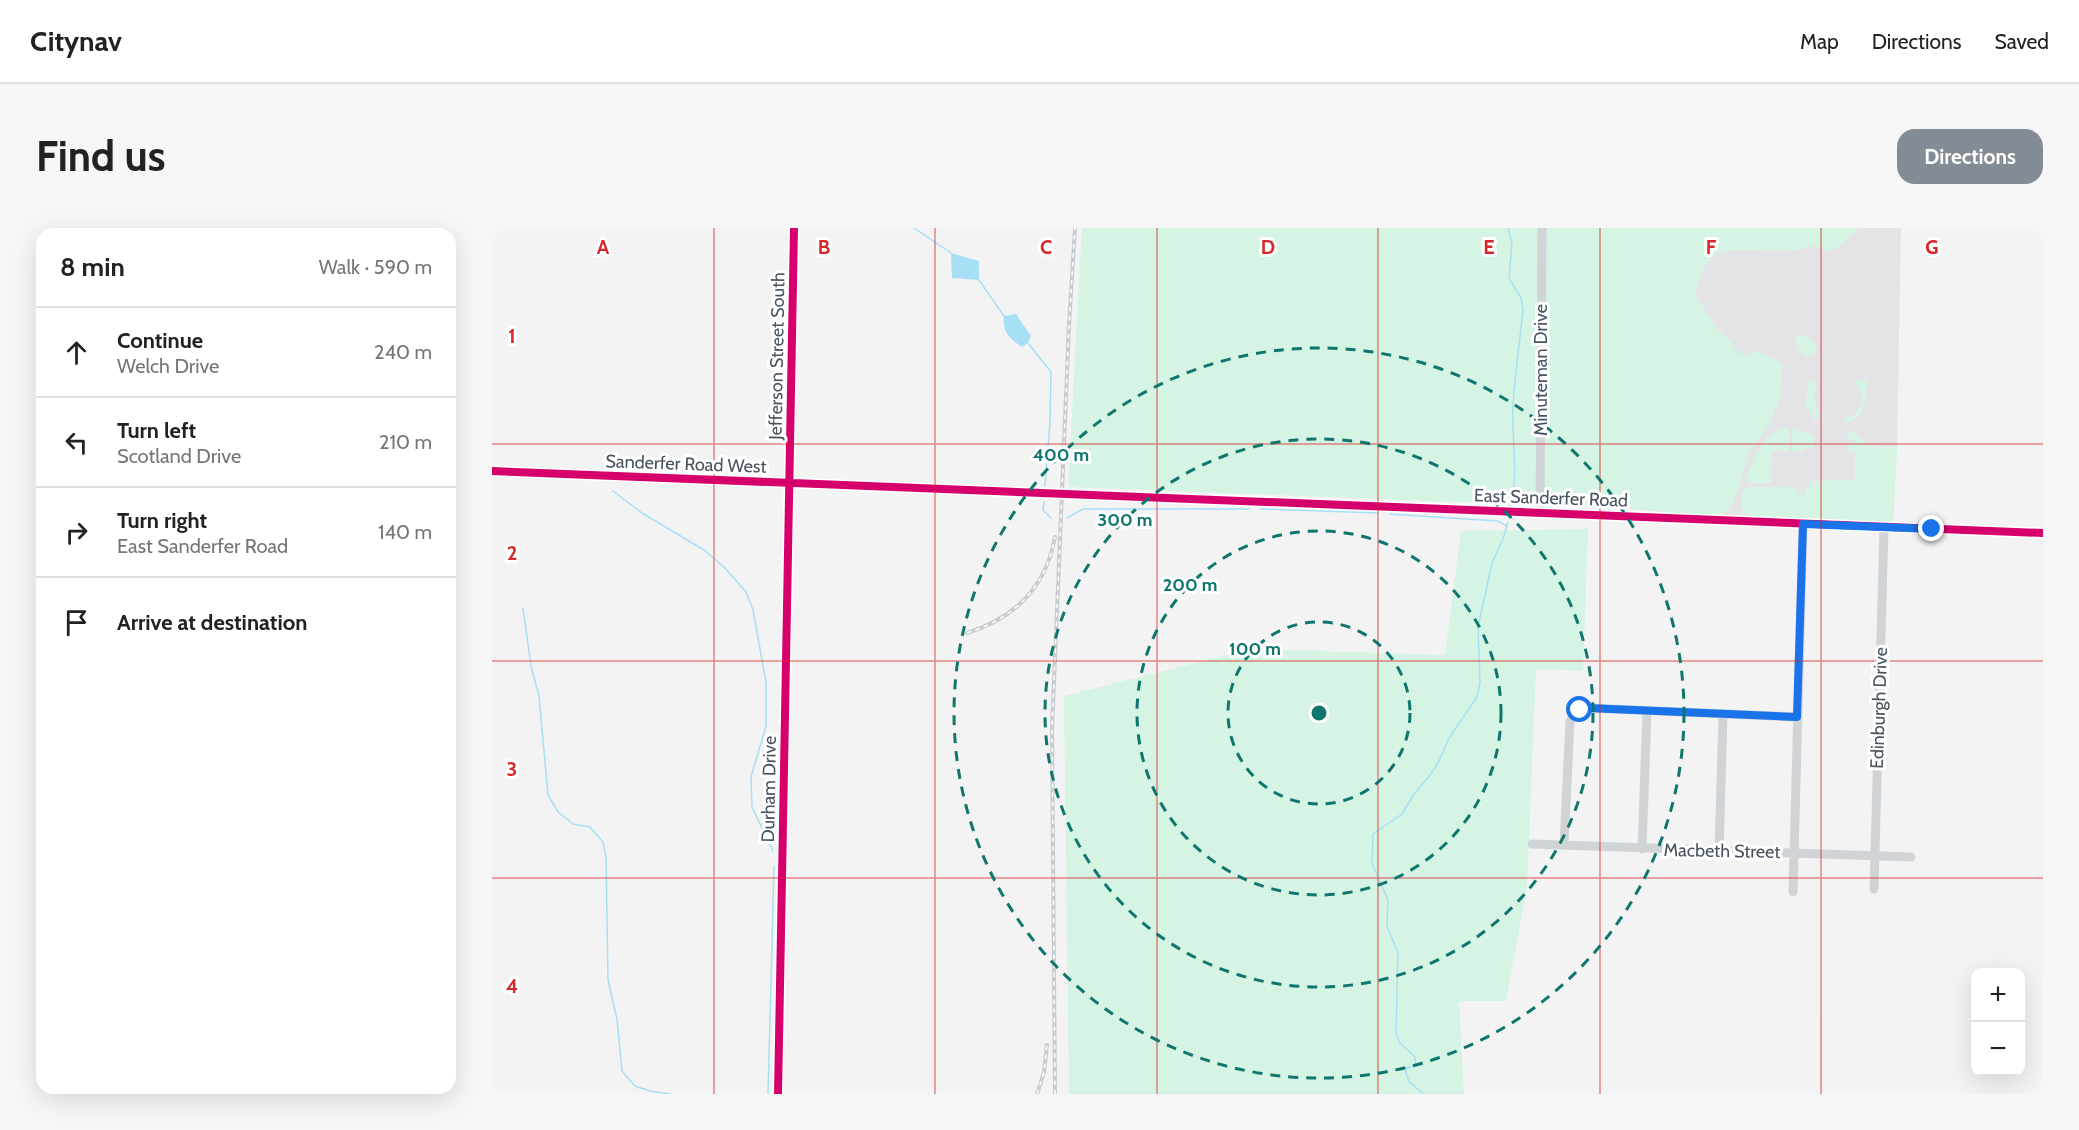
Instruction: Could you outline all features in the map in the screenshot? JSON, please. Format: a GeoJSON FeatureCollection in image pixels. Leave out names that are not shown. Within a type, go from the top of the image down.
{"type":"FeatureCollection","features":[{"type":"Feature","properties":{"kind":"street","name":"Jefferson Street South"},"geometry":{"type":"LineString","coordinates":[[789,484],[794,228]]}},
{"type":"Feature","properties":{"kind":"street","name":"Minuteman Drive"},"geometry":{"type":"LineString","coordinates":[[1540,513],[1542,228]]}},
{"type":"Feature","properties":{"kind":"street","name":"Sanderfer Road West"},"geometry":{"type":"LineString","coordinates":[[492,471],[1059,494]]}},
{"type":"Feature","properties":{"kind":"street","name":"Durham Drive"},"geometry":{"type":"LineString","coordinates":[[778,1094],[789,484]]}},
{"type":"Feature","properties":{"kind":"street","name":"East Sanderfer Road"},"geometry":{"type":"LineString","coordinates":[[1059,494],[2043,533]]}},
{"type":"Feature","properties":{"kind":"street"},"geometry":{"type":"LineString","coordinates":[[1793,892],[1803,524]]}},
{"type":"Feature","properties":{"kind":"street","name":"Edinburgh Drive"},"geometry":{"type":"LineString","coordinates":[[1874,889],[1884,527]]}},
{"type":"Feature","properties":{"kind":"street"},"geometry":{"type":"LineString","coordinates":[[1564,845],[1570,721],[1580,710],[1588,708],[1797,717]]}},
{"type":"Feature","properties":{"kind":"street"},"geometry":{"type":"LineString","coordinates":[[1642,849],[1647,712]]}},
{"type":"Feature","properties":{"kind":"street"},"geometry":{"type":"LineString","coordinates":[[1719,852],[1723,715]]}},
{"type":"Feature","properties":{"kind":"street","name":"Macbeth Street"},"geometry":{"type":"LineString","coordinates":[[1532,844],[1719,852],[1911,856]]}},
{"type":"Feature","properties":{"kind":"shaded area"},"geometry":{"type":"Polygon","coordinates":[[[1629,228],[1901,228],[1897,447],[1893,525],[1748,519],[1621,508],[1629,228]]]}},
{"type":"Feature","properties":{"kind":"green space"},"geometry":{"type":"Polygon","coordinates":[[[1082,228],[1860,228],[1834,250],[1825,251],[1814,246],[1789,251],[1734,250],[1717,253],[1705,265],[1696,296],[1717,329],[1743,355],[1757,351],[1779,362],[1782,368],[1780,398],[1769,425],[1749,454],[1734,502],[1720,517],[1621,508],[1068,487],[1082,228]]]}},
{"type":"Feature","properties":{"kind":"green space"},"geometry":{"type":"Polygon","coordinates":[[[1800,334],[1817,345],[1815,353],[1803,356],[1796,344],[1796,336],[1800,334]]]}},
{"type":"Feature","properties":{"kind":"green space"},"geometry":{"type":"Polygon","coordinates":[[[1811,379],[1817,384],[1814,401],[1820,416],[1815,420],[1805,406],[1811,379]]]}},
{"type":"Feature","properties":{"kind":"green space"},"geometry":{"type":"Polygon","coordinates":[[[1853,381],[1867,381],[1864,407],[1857,417],[1845,423],[1843,421],[1855,413],[1862,401],[1859,388],[1853,381]]]}},
{"type":"Feature","properties":{"kind":"green space"},"geometry":{"type":"Polygon","coordinates":[[[1783,428],[1789,429],[1789,451],[1772,451],[1771,483],[1750,483],[1746,478],[1759,448],[1776,431],[1783,428]]]}},
{"type":"Feature","properties":{"kind":"green space"},"geometry":{"type":"Polygon","coordinates":[[[1792,429],[1813,435],[1813,449],[1804,448],[1804,451],[1792,451],[1792,429]]]}},
{"type":"Feature","properties":{"kind":"green space"},"geometry":{"type":"Polygon","coordinates":[[[1854,431],[1867,446],[1897,447],[1893,525],[1749,518],[1742,508],[1741,498],[1743,490],[1748,487],[1791,487],[1799,490],[1800,495],[1805,495],[1805,487],[1811,486],[1809,481],[1855,480],[1855,452],[1848,452],[1848,445],[1854,443],[1854,440],[1848,439],[1848,434],[1854,431]]]}},
{"type":"Feature","properties":{"kind":"green space"},"geometry":{"type":"Polygon","coordinates":[[[1588,529],[1583,671],[1536,669],[1527,887],[1506,1001],[1459,1001],[1464,1094],[1069,1094],[1064,696],[1251,649],[1445,655],[1461,531],[1588,529]]]}},
{"type":"Feature","properties":{"kind":"water"},"geometry":{"type":"Polygon","coordinates":[[[951,253],[979,261],[979,280],[952,278],[951,253]]]}},
{"type":"Feature","properties":{"kind":"water"},"geometry":{"type":"Polygon","coordinates":[[[1016,314],[1031,336],[1028,343],[1022,347],[1010,337],[1004,326],[1004,316],[1016,314]]]}},
{"type":"Feature","properties":{"kind":"waterway"},"geometry":{"type":"LineString","coordinates":[[914,228],[951,253]]}},
{"type":"Feature","properties":{"kind":"waterway"},"geometry":{"type":"LineString","coordinates":[[1508,228],[1512,244],[1509,278],[1521,298],[1523,309],[1513,405],[1515,472],[1509,507]]}},
{"type":"Feature","properties":{"kind":"waterway"},"geometry":{"type":"LineString","coordinates":[[979,280],[1004,316]]}},
{"type":"Feature","properties":{"kind":"waterway"},"geometry":{"type":"LineString","coordinates":[[1028,343],[1051,372],[1045,486]]}},
{"type":"Feature","properties":{"kind":"waterway"},"geometry":{"type":"LineString","coordinates":[[613,491],[642,513],[704,550],[725,568],[746,592],[753,610],[766,682],[766,726],[751,777],[752,807],[773,851]]}},
{"type":"Feature","properties":{"kind":"waterway"},"geometry":{"type":"LineString","coordinates":[[1044,502],[1043,510],[1051,518]]}},
{"type":"Feature","properties":{"kind":"waterway"},"geometry":{"type":"LineString","coordinates":[[1067,518],[1083,509],[1249,509]]}},
{"type":"Feature","properties":{"kind":"waterway"},"geometry":{"type":"LineString","coordinates":[[1260,509],[1378,513]]}},
{"type":"Feature","properties":{"kind":"waterway"},"geometry":{"type":"LineString","coordinates":[[1390,514],[1498,521],[1507,526]]}},
{"type":"Feature","properties":{"kind":"waterway"},"geometry":{"type":"LineString","coordinates":[[1424,1094],[1409,1082],[1405,1069],[1416,1065],[1415,1057],[1400,1043],[1396,1034],[1398,953],[1387,926],[1388,900],[1372,863],[1373,834],[1402,814],[1438,763],[1449,738],[1477,697],[1480,683],[1478,627],[1492,563],[1508,522]]}},
{"type":"Feature","properties":{"kind":"waterway"},"geometry":{"type":"LineString","coordinates":[[523,608],[531,666],[539,696],[548,795],[558,812],[573,824],[590,827],[603,842],[606,857],[608,980],[617,1019],[622,1071],[635,1086],[670,1094]]}},
{"type":"Feature","properties":{"kind":"waterway"},"geometry":{"type":"LineString","coordinates":[[768,1094],[774,866]]}},
{"type":"Feature","properties":{"kind":"railway"},"geometry":{"type":"LineString","coordinates":[[1055,1094],[1052,729],[1075,228]]}},
{"type":"Feature","properties":{"kind":"railway"},"geometry":{"type":"LineString","coordinates":[[967,633],[1000,619],[1026,598],[1044,571],[1055,537]]}},
{"type":"Feature","properties":{"kind":"railway"},"geometry":{"type":"LineString","coordinates":[[1037,1094],[1044,1072],[1047,1045]]}},
{"type":"Feature","properties":{"kind":"cycle path"},"geometry":{"type":"LineString","coordinates":[[778,1094],[794,228]]}},
{"type":"Feature","properties":{"kind":"cycle path"},"geometry":{"type":"LineString","coordinates":[[492,471],[2043,533]]}},
{"type":"Feature","properties":{"kind":"route"},"geometry":{"type":"LineString","coordinates":[[1580,710],[1588,708],[1797,717],[1803,524],[1932,529]]}}]}
